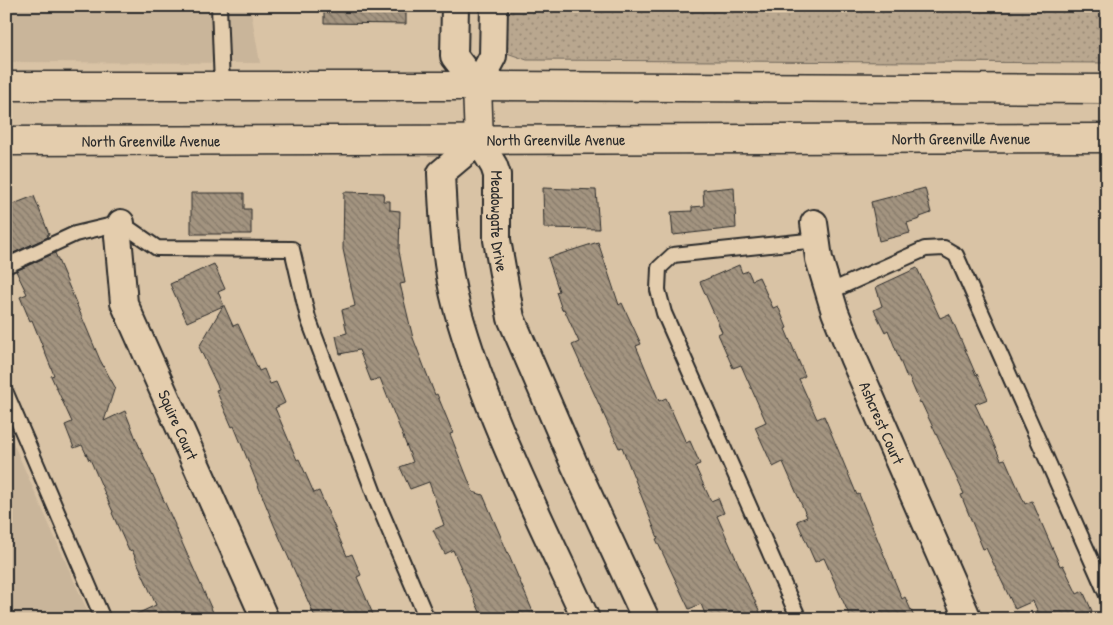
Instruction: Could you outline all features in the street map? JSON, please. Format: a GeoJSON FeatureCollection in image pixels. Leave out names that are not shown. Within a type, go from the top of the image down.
{"type":"FeatureCollection","features":[{"type":"Feature","properties":{"kind":"main road"},"geometry":{"type":"LineString","coordinates":[[6,86],[1107,89]]}},
{"type":"Feature","properties":{"kind":"main road"},"geometry":{"type":"LineString","coordinates":[[477,86],[479,141]]}},
{"type":"Feature","properties":{"kind":"main road","name":"North Greenville Avenue"},"geometry":{"type":"LineString","coordinates":[[6,141],[1107,138]]}},
{"type":"Feature","properties":{"kind":"street"},"geometry":{"type":"LineString","coordinates":[[455,6],[454,56],[477,86],[493,56],[494,6]]}},
{"type":"Feature","properties":{"kind":"street"},"geometry":{"type":"LineString","coordinates":[[479,141],[442,173],[444,239],[456,307],[489,406],[586,619]]}},
{"type":"Feature","properties":{"kind":"street","name":"Meadowgate Drive"},"geometry":{"type":"LineString","coordinates":[[479,141],[497,174],[497,240],[511,318],[575,466],[646,619]]}},
{"type":"Feature","properties":{"kind":"street","name":"Squire Court"},"geometry":{"type":"LineString","coordinates":[[122,223],[118,236],[124,303],[265,619]]}},
{"type":"Feature","properties":{"kind":"street","name":"Ashcrest Court"},"geometry":{"type":"LineString","coordinates":[[816,231],[819,260],[853,357],[968,619]]}},
{"type":"Feature","properties":{"kind":"lane"},"geometry":{"type":"LineString","coordinates":[[220,6],[222,86]]}},
{"type":"Feature","properties":{"kind":"lane"},"geometry":{"type":"LineString","coordinates":[[6,266],[75,234],[122,223],[157,248],[292,249],[308,318],[378,504],[427,619]]}},
{"type":"Feature","properties":{"kind":"lane"},"geometry":{"type":"LineString","coordinates":[[799,619],[664,313],[658,290],[659,268],[673,255],[816,231]]}},
{"type":"Feature","properties":{"kind":"lane"},"geometry":{"type":"LineString","coordinates":[[829,292],[925,249],[944,248],[956,255],[1107,595]]}},
{"type":"Feature","properties":{"kind":"lane"},"geometry":{"type":"LineString","coordinates":[[6,393],[103,619]]}},
{"type":"Feature","properties":{"kind":"shaded area"},"geometry":{"type":"Polygon","coordinates":[[[6,6],[250,6],[260,63],[6,62],[6,6]]]}},
{"type":"Feature","properties":{"kind":"shaded area"},"geometry":{"type":"Polygon","coordinates":[[[503,6],[1107,6],[1107,63],[527,60],[504,52],[503,6]]]}},
{"type":"Feature","properties":{"kind":"shaded area"},"geometry":{"type":"Polygon","coordinates":[[[6,427],[91,619],[6,619],[6,427]]]}},
{"type":"Feature","properties":{"kind":"building"},"geometry":{"type":"Polygon","coordinates":[[[324,6],[406,6],[406,24],[324,23],[324,6]]]}},
{"type":"Feature","properties":{"kind":"building"},"geometry":{"type":"Polygon","coordinates":[[[734,187],[736,228],[673,235],[671,212],[692,211],[692,207],[704,206],[703,190],[734,187]]]}},
{"type":"Feature","properties":{"kind":"building"},"geometry":{"type":"Polygon","coordinates":[[[543,188],[596,190],[599,229],[544,228],[543,188]]]}},
{"type":"Feature","properties":{"kind":"building"},"geometry":{"type":"Polygon","coordinates":[[[925,188],[931,213],[907,223],[910,233],[879,241],[871,202],[925,188]]]}},
{"type":"Feature","properties":{"kind":"building"},"geometry":{"type":"Polygon","coordinates":[[[344,192],[384,193],[383,201],[390,201],[390,210],[400,211],[399,251],[405,283],[400,284],[413,338],[435,395],[437,394],[453,433],[450,434],[473,492],[483,495],[536,619],[483,619],[453,550],[445,554],[433,530],[444,525],[429,482],[410,489],[400,467],[413,462],[380,378],[371,381],[359,350],[340,354],[336,336],[347,333],[342,310],[355,306],[343,249],[344,192]]]}},
{"type":"Feature","properties":{"kind":"building"},"geometry":{"type":"Polygon","coordinates":[[[191,193],[244,193],[244,209],[251,209],[251,234],[191,234],[191,193]]]}},
{"type":"Feature","properties":{"kind":"building"},"geometry":{"type":"Polygon","coordinates":[[[34,196],[49,234],[47,235],[48,237],[9,255],[6,249],[6,207],[34,196]]]}},
{"type":"Feature","properties":{"kind":"building"},"geometry":{"type":"Polygon","coordinates":[[[598,242],[619,305],[622,303],[641,344],[636,346],[659,401],[666,398],[686,443],[690,441],[700,464],[695,466],[711,501],[718,498],[724,513],[717,516],[763,619],[707,619],[701,604],[689,609],[656,539],[658,538],[622,447],[619,448],[572,345],[579,342],[564,309],[562,310],[556,292],[559,291],[548,258],[598,242]]]}},
{"type":"Feature","properties":{"kind":"building"},"geometry":{"type":"Polygon","coordinates":[[[55,253],[100,360],[115,387],[104,421],[125,411],[216,619],[126,619],[156,605],[132,550],[129,551],[90,459],[82,445],[74,448],[65,425],[72,422],[51,376],[54,375],[32,320],[30,321],[20,297],[27,294],[16,271],[55,253]]]}},
{"type":"Feature","properties":{"kind":"building"},"geometry":{"type":"Polygon","coordinates":[[[214,264],[225,289],[218,292],[233,326],[238,324],[259,371],[264,369],[270,384],[276,382],[285,403],[275,408],[297,460],[299,459],[314,493],[319,491],[347,556],[352,554],[361,575],[357,577],[375,619],[316,619],[274,525],[234,426],[232,427],[216,390],[219,389],[199,347],[223,306],[187,322],[170,284],[214,264]]]}},
{"type":"Feature","properties":{"kind":"building"},"geometry":{"type":"Polygon","coordinates":[[[739,265],[742,273],[748,271],[752,280],[759,277],[773,308],[778,306],[787,328],[785,329],[805,376],[799,379],[817,419],[824,416],[857,495],[859,494],[902,599],[905,597],[915,619],[851,619],[824,558],[815,562],[797,521],[807,517],[783,462],[773,467],[755,427],[766,422],[741,365],[733,368],[718,334],[722,332],[700,282],[739,265]]]}},
{"type":"Feature","properties":{"kind":"building"},"geometry":{"type":"Polygon","coordinates":[[[917,268],[940,318],[949,314],[951,317],[988,399],[975,404],[1001,460],[1005,459],[1025,504],[1032,501],[1060,566],[1063,565],[1077,594],[1083,591],[1092,611],[1075,619],[1041,619],[1033,601],[1015,609],[986,548],[983,549],[961,495],[964,494],[909,377],[907,378],[888,330],[885,332],[874,310],[882,306],[876,287],[917,268]]]}}]}
